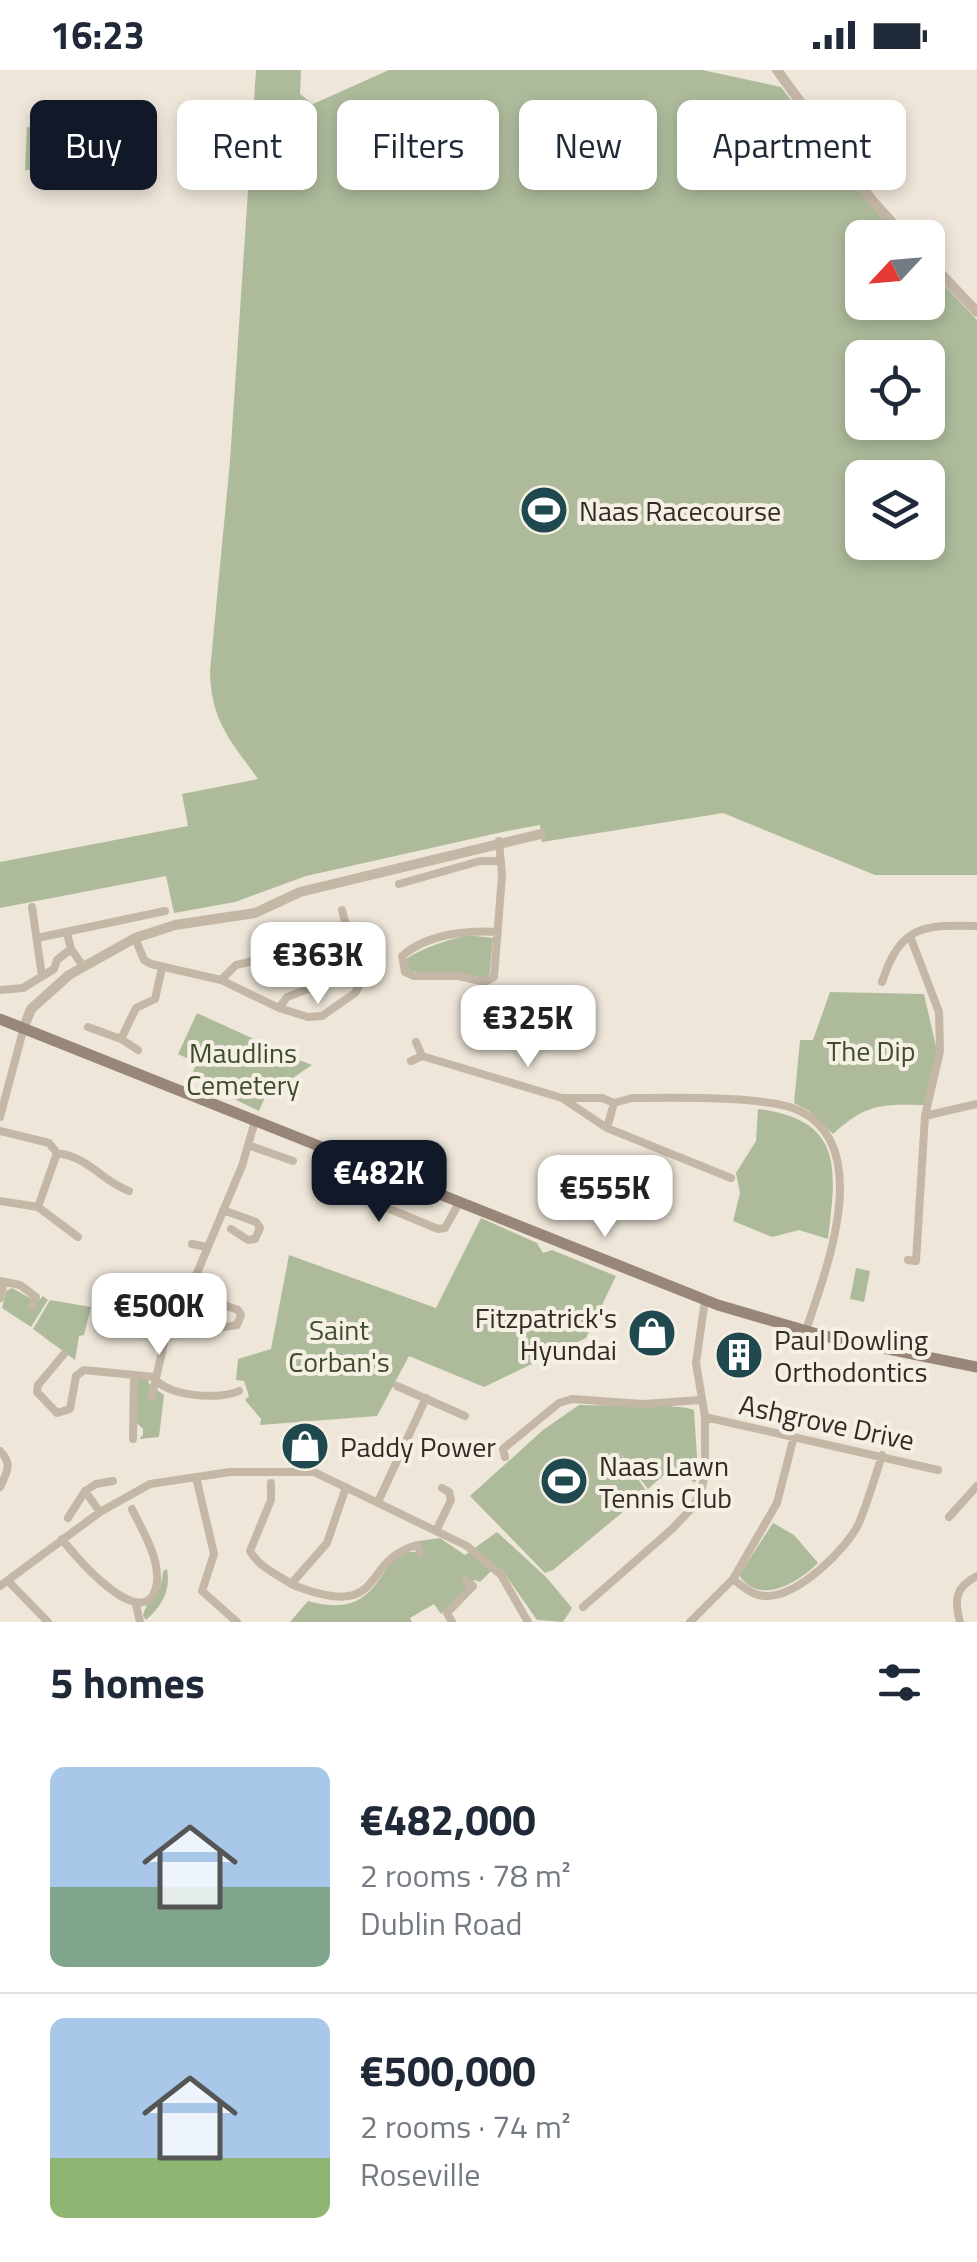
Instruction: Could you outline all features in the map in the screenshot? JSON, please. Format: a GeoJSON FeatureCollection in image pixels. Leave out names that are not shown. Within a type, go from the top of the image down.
{"type":"FeatureCollection","features":[{"type":"Feature","properties":{"kind":"main road"},"geometry":{"type":"LineString","coordinates":[[0,1020],[704,1300],[806,1330],[977,1367]]}},
{"type":"Feature","properties":{"kind":"street"},"geometry":{"type":"LineString","coordinates":[[776,70],[890,220]]}},
{"type":"Feature","properties":{"kind":"street"},"geometry":{"type":"LineString","coordinates":[[945,278],[977,312]]}},
{"type":"Feature","properties":{"kind":"street"},"geometry":{"type":"LineString","coordinates":[[0,1117],[31,1009],[83,966],[135,938],[175,925],[255,913],[300,892],[541,834]]}},
{"type":"Feature","properties":{"kind":"street"},"geometry":{"type":"LineString","coordinates":[[498,932],[465,930],[435,938],[402,956],[405,972],[414,976],[490,981],[494,977],[498,932],[499,842]]}},
{"type":"Feature","properties":{"kind":"street"},"geometry":{"type":"LineString","coordinates":[[399,884],[480,862],[500,861]]}},
{"type":"Feature","properties":{"kind":"street"},"geometry":{"type":"LineString","coordinates":[[32,908],[42,976]]}},
{"type":"Feature","properties":{"kind":"street"},"geometry":{"type":"LineString","coordinates":[[135,938],[144,960],[162,968],[198,972],[279,1008],[308,1017],[322,1016],[355,993],[361,982],[342,910]]}},
{"type":"Feature","properties":{"kind":"street"},"geometry":{"type":"LineString","coordinates":[[38,938],[159,911]]}},
{"type":"Feature","properties":{"kind":"street"},"geometry":{"type":"LineString","coordinates":[[882,982],[890,958],[910,936],[929,925],[977,926]]}},
{"type":"Feature","properties":{"kind":"street"},"geometry":{"type":"LineString","coordinates":[[290,949],[310,947],[347,929]]}},
{"type":"Feature","properties":{"kind":"street"},"geometry":{"type":"LineString","coordinates":[[67,933],[71,949],[83,966]]}},
{"type":"Feature","properties":{"kind":"street"},"geometry":{"type":"LineString","coordinates":[[908,1260],[916,1261],[925,1116],[940,1051],[938,1012],[910,936]]}},
{"type":"Feature","properties":{"kind":"street"},"geometry":{"type":"LineString","coordinates":[[0,990],[23,988],[54,969],[56,960],[71,949]]}},
{"type":"Feature","properties":{"kind":"street"},"geometry":{"type":"LineString","coordinates":[[221,980],[228,970],[258,960]]}},
{"type":"Feature","properties":{"kind":"street"},"geometry":{"type":"LineString","coordinates":[[247,962],[251,973]]}},
{"type":"Feature","properties":{"kind":"street"},"geometry":{"type":"LineString","coordinates":[[121,1039],[136,1008],[155,999],[162,968]]}},
{"type":"Feature","properties":{"kind":"street"},"geometry":{"type":"LineString","coordinates":[[279,1008],[287,997],[325,990],[332,980]]}},
{"type":"Feature","properties":{"kind":"street"},"geometry":{"type":"LineString","coordinates":[[88,1028],[121,1039],[138,1050]]}},
{"type":"Feature","properties":{"kind":"street"},"geometry":{"type":"LineString","coordinates":[[416,1042],[422,1056]]}},
{"type":"Feature","properties":{"kind":"street"},"geometry":{"type":"LineString","coordinates":[[411,1061],[422,1056],[562,1098],[602,1098],[614,1102],[632,1098],[718,1099],[800,1110],[818,1125],[832,1146],[841,1178],[832,1250],[806,1330]]}},
{"type":"Feature","properties":{"kind":"street"},"geometry":{"type":"LineString","coordinates":[[562,1098],[606,1128],[730,1178]]}},
{"type":"Feature","properties":{"kind":"street"},"geometry":{"type":"LineString","coordinates":[[606,1128],[614,1102]]}},
{"type":"Feature","properties":{"kind":"street"},"geometry":{"type":"LineString","coordinates":[[925,1116],[977,1104]]}},
{"type":"Feature","properties":{"kind":"street"},"geometry":{"type":"LineString","coordinates":[[152,1396],[166,1334],[189,1292],[255,1121]]}},
{"type":"Feature","properties":{"kind":"street"},"geometry":{"type":"LineString","coordinates":[[0,1130],[78,1156],[129,1191]]}},
{"type":"Feature","properties":{"kind":"street"},"geometry":{"type":"LineString","coordinates":[[248,1145],[293,1161]]}},
{"type":"Feature","properties":{"kind":"street"},"geometry":{"type":"LineString","coordinates":[[327,1149],[326,1177],[332,1185],[438,1230],[445,1228],[460,1203]]}},
{"type":"Feature","properties":{"kind":"street"},"geometry":{"type":"LineString","coordinates":[[38,1208],[57,1152]]}},
{"type":"Feature","properties":{"kind":"street"},"geometry":{"type":"LineString","coordinates":[[0,1201],[38,1208],[78,1238]]}},
{"type":"Feature","properties":{"kind":"street"},"geometry":{"type":"LineString","coordinates":[[223,1210],[256,1222],[260,1228],[255,1239],[248,1240],[231,1229]]}},
{"type":"Feature","properties":{"kind":"street"},"geometry":{"type":"LineString","coordinates":[[192,1244],[207,1248]]}},
{"type":"Feature","properties":{"kind":"street"},"geometry":{"type":"LineString","coordinates":[[0,1298],[2,1281],[20,1285],[36,1296],[32,1306]]}},
{"type":"Feature","properties":{"kind":"street"},"geometry":{"type":"LineString","coordinates":[[153,1307],[108,1302],[105,1293],[108,1286],[120,1282],[180,1308]]}},
{"type":"Feature","properties":{"kind":"street"},"geometry":{"type":"LineString","coordinates":[[189,1292],[238,1310],[241,1315],[238,1325],[225,1327],[194,1313],[193,1308]]}},
{"type":"Feature","properties":{"kind":"street","name":"Ashgrove Drive"},"geometry":{"type":"LineString","coordinates":[[704,1300],[696,1363],[705,1417],[938,1470]]}},
{"type":"Feature","properties":{"kind":"street"},"geometry":{"type":"LineString","coordinates":[[64,1354],[38,1385],[37,1392],[57,1414],[70,1409],[79,1372],[154,1377],[168,1392],[220,1396],[239,1391]]}},
{"type":"Feature","properties":{"kind":"street"},"geometry":{"type":"LineString","coordinates":[[133,1439],[134,1374]]}},
{"type":"Feature","properties":{"kind":"street"},"geometry":{"type":"LineString","coordinates":[[398,1386],[465,1416]]}},
{"type":"Feature","properties":{"kind":"street"},"geometry":{"type":"LineString","coordinates":[[378,1502],[426,1398]]}},
{"type":"Feature","properties":{"kind":"street"},"geometry":{"type":"LineString","coordinates":[[505,1456],[504,1449],[518,1435],[559,1403],[572,1399],[643,1404],[700,1400]]}},
{"type":"Feature","properties":{"kind":"street"},"geometry":{"type":"LineString","coordinates":[[582,1607],[692,1508],[705,1474],[705,1417]]}},
{"type":"Feature","properties":{"kind":"street"},"geometry":{"type":"LineString","coordinates":[[690,1622],[733,1579],[777,1503],[794,1436]]}},
{"type":"Feature","properties":{"kind":"street"},"geometry":{"type":"LineString","coordinates":[[0,1451],[9,1466],[0,1487]]}},
{"type":"Feature","properties":{"kind":"street"},"geometry":{"type":"LineString","coordinates":[[733,1579],[748,1591],[769,1596],[800,1584],[835,1557],[857,1527],[882,1455]]}},
{"type":"Feature","properties":{"kind":"street"},"geometry":{"type":"LineString","coordinates":[[48,1622],[4,1584],[100,1512],[150,1484],[230,1472],[314,1472],[468,1546],[501,1575],[528,1622]]}},
{"type":"Feature","properties":{"kind":"street"},"geometry":{"type":"LineString","coordinates":[[196,1477],[214,1554],[202,1590],[237,1622]]}},
{"type":"Feature","properties":{"kind":"street"},"geometry":{"type":"LineString","coordinates":[[68,1518],[86,1491],[96,1484],[112,1482]]}},
{"type":"Feature","properties":{"kind":"street"},"geometry":{"type":"LineString","coordinates":[[271,1483],[270,1500],[250,1551],[268,1569],[334,1608]]}},
{"type":"Feature","properties":{"kind":"street"},"geometry":{"type":"LineString","coordinates":[[949,1518],[977,1486]]}},
{"type":"Feature","properties":{"kind":"street"},"geometry":{"type":"LineString","coordinates":[[291,1584],[327,1543],[346,1487]]}},
{"type":"Feature","properties":{"kind":"street"},"geometry":{"type":"LineString","coordinates":[[437,1529],[451,1500],[449,1492],[442,1488]]}},
{"type":"Feature","properties":{"kind":"street"},"geometry":{"type":"LineString","coordinates":[[86,1491],[100,1512]]}},
{"type":"Feature","properties":{"kind":"street"},"geometry":{"type":"LineString","coordinates":[[132,1508],[158,1573],[152,1596],[136,1604]]}},
{"type":"Feature","properties":{"kind":"street"},"geometry":{"type":"LineString","coordinates":[[62,1540],[104,1585],[136,1604],[140,1622]]}},
{"type":"Feature","properties":{"kind":"street"},"geometry":{"type":"LineString","coordinates":[[356,1605],[371,1592],[401,1552],[418,1545],[422,1554]]}},
{"type":"Feature","properties":{"kind":"street"},"geometry":{"type":"LineString","coordinates":[[960,1622],[954,1602],[958,1591],[977,1576]]}},
{"type":"Feature","properties":{"kind":"street"},"geometry":{"type":"LineString","coordinates":[[452,1622],[447,1613],[474,1586],[466,1580]]}},
{"type":"Feature","properties":{"kind":"green space","name":"Naas Racecourse"},"geometry":{"type":"Polygon","coordinates":[[[256,70],[301,70],[300,94],[308,100],[254,100],[256,70]]]}},
{"type":"Feature","properties":{"kind":"green space","name":"Naas Racecourse"},"geometry":{"type":"Polygon","coordinates":[[[389,70],[702,70],[781,87],[791,100],[677,100],[677,190],[860,190],[884,220],[845,220],[845,320],[945,320],[945,286],[977,320],[977,875],[875,875],[723,813],[542,842],[540,825],[507,831],[306,876],[235,902],[174,913],[166,876],[0,908],[0,862],[188,826],[182,794],[258,779],[218,717],[210,671],[230,461],[248,190],[317,190],[317,102],[389,70]]]}},
{"type":"Feature","properties":{"kind":"green space"},"geometry":{"type":"Polygon","coordinates":[[[30,127],[30,170],[25,170],[30,127]]]}},
{"type":"Feature","properties":{"kind":"green space"},"geometry":{"type":"Polygon","coordinates":[[[467,935],[493,938],[489,980],[409,971],[406,959],[467,935]]]}},
{"type":"Feature","properties":{"kind":"green space","name":"The Dip"},"geometry":{"type":"Polygon","coordinates":[[[830,992],[924,994],[937,1051],[924,1105],[874,1108],[833,1134],[809,1111],[794,1103],[800,1040],[813,1040],[830,992]]]}},
{"type":"Feature","properties":{"kind":"green space","name":"Maudlins Cemetery"},"geometry":{"type":"Polygon","coordinates":[[[197,1013],[312,1065],[265,1097],[259,1111],[190,1078],[197,1063],[178,1054],[197,1013]]]}},
{"type":"Feature","properties":{"kind":"green space"},"geometry":{"type":"Polygon","coordinates":[[[758,1109],[807,1124],[829,1152],[833,1191],[828,1239],[799,1230],[772,1237],[733,1221],[740,1193],[736,1173],[756,1141],[758,1109]]]}},
{"type":"Feature","properties":{"kind":"green space","name":"Saint Corban's"},"geometry":{"type":"Polygon","coordinates":[[[481,1218],[537,1243],[543,1253],[552,1250],[616,1276],[586,1338],[484,1387],[409,1356],[377,1416],[260,1425],[261,1419],[245,1400],[249,1396],[244,1381],[236,1380],[238,1359],[271,1349],[289,1255],[436,1308],[481,1218]]]}},
{"type":"Feature","properties":{"kind":"green space"},"geometry":{"type":"Polygon","coordinates":[[[856,1268],[870,1271],[864,1302],[850,1299],[856,1268]]]}},
{"type":"Feature","properties":{"kind":"green space"},"geometry":{"type":"Polygon","coordinates":[[[12,1288],[37,1302],[43,1296],[48,1300],[31,1327],[2,1308],[6,1291],[12,1288]]]}},
{"type":"Feature","properties":{"kind":"green space"},"geometry":{"type":"Polygon","coordinates":[[[50,1300],[91,1307],[84,1335],[79,1336],[75,1360],[33,1329],[50,1300]]]}},
{"type":"Feature","properties":{"kind":"green space"},"geometry":{"type":"Polygon","coordinates":[[[137,1377],[147,1379],[164,1395],[159,1437],[139,1439],[143,1429],[136,1422],[137,1377]]]}},
{"type":"Feature","properties":{"kind":"green space","name":"Naas Lawn Tennis Club"},"geometry":{"type":"Polygon","coordinates":[[[579,1405],[694,1410],[698,1473],[695,1483],[674,1466],[648,1489],[618,1450],[647,1492],[545,1573],[470,1496],[543,1430],[579,1405]]]}},
{"type":"Feature","properties":{"kind":"green space"},"geometry":{"type":"Polygon","coordinates":[[[773,1523],[794,1535],[818,1563],[790,1584],[757,1589],[739,1575],[773,1523]]]}},
{"type":"Feature","properties":{"kind":"green space"},"geometry":{"type":"Polygon","coordinates":[[[497,1532],[547,1578],[572,1608],[563,1622],[537,1620],[502,1570],[490,1572],[480,1582],[474,1580],[441,1614],[434,1604],[410,1618],[412,1622],[290,1622],[308,1601],[332,1605],[351,1603],[364,1596],[398,1557],[409,1552],[424,1553],[419,1541],[440,1538],[465,1555],[497,1532]]]}},
{"type":"Feature","properties":{"kind":"green space"},"geometry":{"type":"Polygon","coordinates":[[[167,1569],[164,1597],[146,1620],[145,1610],[167,1569]]]}},
{"type":"Feature","properties":{"kind":"place","name":"Naas Racecourse"},"geometry":{"type":"Point","coordinates":[544,510]}},
{"type":"Feature","properties":{"kind":"place","name":"Fitzpatrick's Hyundai"},"geometry":{"type":"Point","coordinates":[652,1333]}},
{"type":"Feature","properties":{"kind":"place","name":"Paul Dowling Orthodontics"},"geometry":{"type":"Point","coordinates":[739,1355]}},
{"type":"Feature","properties":{"kind":"place","name":"Paddy Power"},"geometry":{"type":"Point","coordinates":[305,1446]}},
{"type":"Feature","properties":{"kind":"place","name":"Naas Lawn Tennis Club"},"geometry":{"type":"Point","coordinates":[564,1481]}}]}
